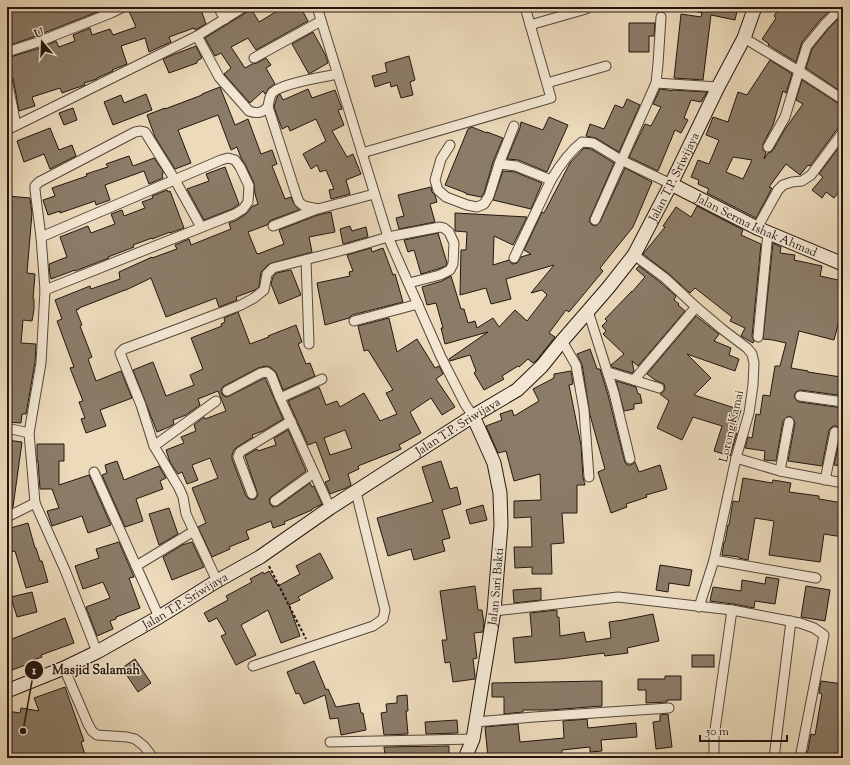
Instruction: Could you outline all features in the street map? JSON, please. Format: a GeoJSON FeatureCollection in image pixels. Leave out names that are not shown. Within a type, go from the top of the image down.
{"type":"FeatureCollection","features":[{"type":"Feature","properties":{"kind":"main road","name":"Jalan T.P. Sriwijaya"},"geometry":{"type":"LineString","coordinates":[[7,691],[64,668],[97,652],[159,617],[263,554],[330,508],[473,416],[517,390],[542,366],[634,255],[744,38],[755,7]]}},
{"type":"Feature","properties":{"kind":"main road","name":"Jalan Serma Ishak Ahmad"},"geometry":{"type":"LineString","coordinates":[[671,184],[762,230],[843,263]]}},
{"type":"Feature","properties":{"kind":"main road","name":"Jalan Sari Bakti"},"geometry":{"type":"LineString","coordinates":[[465,758],[473,739],[494,611],[501,525],[500,493],[494,463],[473,416]]}},
{"type":"Feature","properties":{"kind":"street"},"geometry":{"type":"LineString","coordinates":[[7,52],[38,42],[123,7]]}},
{"type":"Feature","properties":{"kind":"street"},"geometry":{"type":"LineString","coordinates":[[218,7],[225,19]]}},
{"type":"Feature","properties":{"kind":"street"},"geometry":{"type":"LineString","coordinates":[[7,130],[196,36],[244,7]]}},
{"type":"Feature","properties":{"kind":"street"},"geometry":{"type":"LineString","coordinates":[[317,7],[388,237],[441,357],[465,404],[473,416]]}},
{"type":"Feature","properties":{"kind":"street"},"geometry":{"type":"LineString","coordinates":[[362,153],[551,98],[525,7]]}},
{"type":"Feature","properties":{"kind":"street"},"geometry":{"type":"LineString","coordinates":[[768,147],[785,117],[807,46],[825,24],[842,7]]}},
{"type":"Feature","properties":{"kind":"street"},"geometry":{"type":"LineString","coordinates":[[530,25],[586,9]]}},
{"type":"Feature","properties":{"kind":"street"},"geometry":{"type":"LineString","coordinates":[[595,220],[656,83],[661,17]]}},
{"type":"Feature","properties":{"kind":"street"},"geometry":{"type":"LineString","coordinates":[[254,58],[321,21]]}},
{"type":"Feature","properties":{"kind":"street"},"geometry":{"type":"LineString","coordinates":[[196,36],[219,77],[249,111],[255,113],[261,112],[268,107]]}},
{"type":"Feature","properties":{"kind":"street"},"geometry":{"type":"LineString","coordinates":[[744,38],[839,97]]}},
{"type":"Feature","properties":{"kind":"street"},"geometry":{"type":"LineString","coordinates":[[547,83],[606,66]]}},
{"type":"Feature","properties":{"kind":"street"},"geometry":{"type":"LineString","coordinates":[[318,209],[304,206],[299,202],[268,107],[270,97],[274,91],[294,83],[338,74]]}},
{"type":"Feature","properties":{"kind":"street"},"geometry":{"type":"LineString","coordinates":[[7,81],[16,125]]}},
{"type":"Feature","properties":{"kind":"street"},"geometry":{"type":"LineString","coordinates":[[656,83],[718,87]]}},
{"type":"Feature","properties":{"kind":"street"},"geometry":{"type":"LineString","coordinates":[[450,145],[441,159],[435,180],[438,190],[446,197],[477,207],[484,204],[490,196],[499,164],[514,126]]}},
{"type":"Feature","properties":{"kind":"street"},"geometry":{"type":"LineString","coordinates":[[97,652],[65,570],[36,503],[29,433],[41,363],[45,290],[35,186],[39,182],[135,132],[141,131],[145,132],[175,180],[201,227]]}},
{"type":"Feature","properties":{"kind":"street"},"geometry":{"type":"LineString","coordinates":[[758,337],[762,230],[778,190],[783,185],[802,180],[811,175],[843,132]]}},
{"type":"Feature","properties":{"kind":"street"},"geometry":{"type":"LineString","coordinates":[[514,258],[551,180],[565,158],[582,142],[593,143],[621,160],[671,184]]}},
{"type":"Feature","properties":{"kind":"street"},"geometry":{"type":"LineString","coordinates":[[41,236],[228,158],[235,160],[249,186],[248,202],[243,209],[235,214],[45,290]]}},
{"type":"Feature","properties":{"kind":"street"},"geometry":{"type":"LineString","coordinates":[[499,164],[516,166],[551,180]]}},
{"type":"Feature","properties":{"kind":"street"},"geometry":{"type":"LineString","coordinates":[[273,226],[318,209],[374,194]]}},
{"type":"Feature","properties":{"kind":"street"},"geometry":{"type":"LineString","coordinates":[[217,581],[186,514],[183,497],[179,488],[154,446],[141,405],[120,353],[124,349],[242,305],[264,290],[267,274],[272,268],[352,248],[388,237],[440,227],[444,228],[449,232],[454,243],[453,264],[450,270],[440,275],[409,283]]}},
{"type":"Feature","properties":{"kind":"street","name":"Lorong Kamai"},"geometry":{"type":"LineString","coordinates":[[634,255],[665,278],[696,307],[747,348],[752,354],[754,363],[749,413],[736,458],[714,560],[699,607]]}},
{"type":"Feature","properties":{"kind":"street"},"geometry":{"type":"LineString","coordinates":[[306,260],[309,344]]}},
{"type":"Feature","properties":{"kind":"street"},"geometry":{"type":"LineString","coordinates":[[354,321],[418,304]]}},
{"type":"Feature","properties":{"kind":"street"},"geometry":{"type":"LineString","coordinates":[[634,380],[696,307]]}},
{"type":"Feature","properties":{"kind":"street"},"geometry":{"type":"LineString","coordinates":[[588,311],[614,393],[630,459]]}},
{"type":"Feature","properties":{"kind":"street"},"geometry":{"type":"LineString","coordinates":[[562,341],[576,365],[584,410],[589,477]]}},
{"type":"Feature","properties":{"kind":"street"},"geometry":{"type":"LineString","coordinates":[[227,391],[261,373],[267,372],[271,375],[330,508]]}},
{"type":"Feature","properties":{"kind":"street"},"geometry":{"type":"LineString","coordinates":[[608,372],[659,388]]}},
{"type":"Feature","properties":{"kind":"street"},"geometry":{"type":"LineString","coordinates":[[280,398],[322,379]]}},
{"type":"Feature","properties":{"kind":"street"},"geometry":{"type":"LineString","coordinates":[[800,396],[843,402]]}},
{"type":"Feature","properties":{"kind":"street"},"geometry":{"type":"LineString","coordinates":[[154,446],[216,401]]}},
{"type":"Feature","properties":{"kind":"street"},"geometry":{"type":"LineString","coordinates":[[252,494],[238,457],[240,452],[291,421]]}},
{"type":"Feature","properties":{"kind":"street"},"geometry":{"type":"LineString","coordinates":[[780,471],[789,422]]}},
{"type":"Feature","properties":{"kind":"street"},"geometry":{"type":"LineString","coordinates":[[7,428],[29,433]]}},
{"type":"Feature","properties":{"kind":"street"},"geometry":{"type":"LineString","coordinates":[[825,480],[835,432]]}},
{"type":"Feature","properties":{"kind":"street"},"geometry":{"type":"LineString","coordinates":[[736,458],[780,471],[843,483]]}},
{"type":"Feature","properties":{"kind":"street"},"geometry":{"type":"LineString","coordinates":[[94,472],[159,617]]}},
{"type":"Feature","properties":{"kind":"street"},"geometry":{"type":"LineString","coordinates":[[275,501],[314,474]]}},
{"type":"Feature","properties":{"kind":"street"},"geometry":{"type":"LineString","coordinates":[[253,666],[373,626],[383,619],[385,610],[356,492]]}},
{"type":"Feature","properties":{"kind":"street"},"geometry":{"type":"LineString","coordinates":[[7,517],[36,503]]}},
{"type":"Feature","properties":{"kind":"street"},"geometry":{"type":"LineString","coordinates":[[136,566],[194,531]]}},
{"type":"Feature","properties":{"kind":"street"},"geometry":{"type":"LineString","coordinates":[[714,560],[816,578]]}},
{"type":"Feature","properties":{"kind":"street"},"geometry":{"type":"LineString","coordinates":[[494,611],[618,597],[732,610],[791,621],[814,628],[824,634],[800,758]]}},
{"type":"Feature","properties":{"kind":"street"},"geometry":{"type":"LineString","coordinates":[[714,758],[714,737],[732,610]]}},
{"type":"Feature","properties":{"kind":"street"},"geometry":{"type":"LineString","coordinates":[[774,758],[791,621]]}},
{"type":"Feature","properties":{"kind":"street"},"geometry":{"type":"LineString","coordinates":[[64,668],[92,731],[97,735],[127,737],[135,740],[144,746],[153,758]]}},
{"type":"Feature","properties":{"kind":"street"},"geometry":{"type":"LineString","coordinates":[[475,722],[534,716],[669,708]]}},
{"type":"Feature","properties":{"kind":"street"},"geometry":{"type":"LineString","coordinates":[[330,742],[473,739]]}},
{"type":"Feature","properties":{"kind":"path"},"geometry":{"type":"LineString","coordinates":[[263,554],[310,647]]}},
{"type":"Feature","properties":{"kind":"building"},"geometry":{"type":"Polygon","coordinates":[[[15,7],[110,7],[7,46],[7,31],[10,30],[7,22],[7,10],[15,7]]]}},
{"type":"Feature","properties":{"kind":"building"},"geometry":{"type":"Polygon","coordinates":[[[129,7],[200,7],[206,24],[195,30],[194,28],[169,37],[171,42],[149,52],[145,38],[121,46],[127,64],[112,70],[113,71],[97,79],[84,83],[85,85],[62,93],[60,88],[32,97],[35,106],[19,111],[13,78],[7,74],[7,58],[40,48],[56,41],[59,47],[75,41],[73,35],[90,28],[92,35],[110,29],[113,35],[136,27],[128,9],[129,7]]]}},
{"type":"Feature","properties":{"kind":"building"},"geometry":{"type":"Polygon","coordinates":[[[250,7],[259,22],[284,7],[297,7],[299,12],[302,10],[308,21],[256,50],[248,38],[231,47],[245,68],[266,58],[271,65],[266,68],[275,84],[269,88],[265,94],[263,91],[250,103],[224,74],[231,68],[221,53],[215,56],[205,38],[247,12],[250,7]]]}},
{"type":"Feature","properties":{"kind":"building"},"geometry":{"type":"Polygon","coordinates":[[[694,7],[738,7],[735,20],[711,15],[703,80],[674,78],[681,14],[701,17],[702,13],[694,11],[694,7]]]}},
{"type":"Feature","properties":{"kind":"building"},"geometry":{"type":"Polygon","coordinates":[[[780,7],[834,7],[820,20],[802,42],[796,62],[768,45],[769,44],[762,39],[776,18],[774,16],[780,7]]]}},
{"type":"Feature","properties":{"kind":"building"},"geometry":{"type":"Polygon","coordinates":[[[843,14],[843,93],[806,68],[812,49],[843,14]]]}},
{"type":"Feature","properties":{"kind":"building"},"geometry":{"type":"Polygon","coordinates":[[[629,23],[655,23],[654,36],[649,36],[649,52],[629,52],[629,23]]]}},
{"type":"Feature","properties":{"kind":"building"},"geometry":{"type":"Polygon","coordinates":[[[313,32],[325,54],[328,63],[309,74],[292,44],[313,32]]]}},
{"type":"Feature","properties":{"kind":"building"},"geometry":{"type":"Polygon","coordinates":[[[196,46],[202,58],[197,61],[197,63],[169,73],[163,59],[196,46]]]}},
{"type":"Feature","properties":{"kind":"building"},"geometry":{"type":"Polygon","coordinates":[[[409,56],[415,80],[410,82],[413,95],[401,98],[397,85],[391,87],[390,82],[375,87],[372,76],[387,72],[385,63],[409,56]]]}},
{"type":"Feature","properties":{"kind":"building"},"geometry":{"type":"Polygon","coordinates":[[[770,60],[792,74],[786,93],[783,91],[773,125],[763,144],[763,150],[766,152],[764,159],[768,153],[773,150],[785,129],[803,104],[796,100],[802,80],[836,102],[839,103],[843,101],[843,126],[838,128],[810,166],[808,165],[800,175],[786,164],[769,187],[772,188],[756,218],[707,193],[709,189],[698,184],[699,180],[691,177],[698,160],[709,164],[719,140],[706,135],[713,117],[728,122],[738,92],[747,95],[770,60]],[[733,157],[726,172],[743,179],[752,160],[733,157]]]}},
{"type":"Feature","properties":{"kind":"building"},"geometry":{"type":"Polygon","coordinates":[[[220,87],[235,125],[248,119],[261,154],[272,150],[277,164],[272,166],[285,199],[291,197],[299,210],[271,220],[267,225],[248,232],[257,254],[284,244],[279,230],[318,215],[331,212],[335,232],[309,237],[312,252],[269,264],[261,272],[259,287],[236,297],[237,300],[219,307],[216,298],[166,317],[151,278],[126,290],[76,310],[82,325],[80,326],[92,357],[88,359],[96,381],[121,371],[132,398],[100,410],[106,426],[86,433],[81,419],[85,418],[79,402],[83,401],[70,368],[74,367],[57,321],[62,319],[55,300],[90,286],[91,289],[120,279],[119,272],[152,257],[177,249],[175,245],[189,239],[191,245],[231,229],[229,223],[237,220],[246,214],[253,206],[258,204],[254,183],[237,147],[231,150],[218,115],[178,130],[191,163],[175,169],[155,137],[147,115],[220,87]]]}},
{"type":"Feature","properties":{"kind":"building"},"geometry":{"type":"Polygon","coordinates":[[[308,89],[312,98],[335,90],[342,109],[338,110],[344,125],[332,131],[347,157],[353,154],[361,174],[346,180],[350,194],[331,199],[329,190],[334,189],[326,170],[320,172],[317,165],[311,169],[303,154],[326,141],[316,119],[290,131],[288,126],[282,129],[274,107],[277,97],[280,94],[283,100],[308,89]]]}},
{"type":"Feature","properties":{"kind":"building"},"geometry":{"type":"Polygon","coordinates":[[[660,89],[672,91],[707,92],[701,102],[691,100],[684,118],[688,120],[681,133],[675,130],[658,171],[629,157],[645,124],[651,126],[661,107],[653,104],[660,89]]]}},
{"type":"Feature","properties":{"kind":"building"},"geometry":{"type":"Polygon","coordinates":[[[146,94],[152,110],[113,125],[104,102],[121,95],[124,103],[146,94]]]}},
{"type":"Feature","properties":{"kind":"building"},"geometry":{"type":"Polygon","coordinates":[[[627,99],[640,105],[619,152],[596,138],[586,136],[590,124],[604,129],[615,105],[623,108],[627,99]]]}},
{"type":"Feature","properties":{"kind":"building"},"geometry":{"type":"Polygon","coordinates":[[[73,108],[77,120],[64,125],[59,113],[73,108]]]}},
{"type":"Feature","properties":{"kind":"building"},"geometry":{"type":"Polygon","coordinates":[[[549,117],[568,125],[547,172],[518,160],[507,159],[521,122],[543,130],[549,117]]]}},
{"type":"Feature","properties":{"kind":"building"},"geometry":{"type":"Polygon","coordinates":[[[472,127],[503,138],[493,162],[484,193],[481,197],[466,194],[445,185],[468,129],[472,127]]]}},
{"type":"Feature","properties":{"kind":"building"},"geometry":{"type":"Polygon","coordinates":[[[50,128],[59,150],[72,145],[76,156],[50,169],[44,154],[24,162],[17,141],[50,128]]]}},
{"type":"Feature","properties":{"kind":"building"},"geometry":{"type":"Polygon","coordinates":[[[843,142],[843,187],[834,198],[826,192],[822,198],[812,190],[823,177],[819,174],[843,142]]]}},
{"type":"Feature","properties":{"kind":"building"},"geometry":{"type":"Polygon","coordinates":[[[584,148],[591,149],[614,163],[590,218],[589,221],[592,225],[596,226],[600,222],[625,168],[652,182],[633,227],[600,268],[603,271],[569,312],[566,310],[549,333],[555,337],[536,361],[533,363],[528,359],[519,367],[518,366],[502,376],[504,379],[484,390],[474,373],[476,371],[470,355],[450,361],[449,359],[488,332],[445,344],[441,328],[443,328],[436,303],[427,305],[422,287],[442,281],[451,276],[461,309],[464,309],[468,323],[475,321],[477,328],[493,318],[499,327],[515,310],[527,321],[547,295],[542,290],[531,293],[554,265],[506,279],[511,299],[491,304],[486,288],[460,295],[461,250],[466,250],[467,232],[455,231],[455,213],[527,217],[513,245],[494,236],[493,265],[509,260],[512,264],[517,263],[521,257],[531,254],[524,250],[542,212],[544,213],[570,163],[584,148]]]}},
{"type":"Feature","properties":{"kind":"building"},"geometry":{"type":"Polygon","coordinates":[[[129,156],[133,166],[154,158],[163,171],[163,178],[149,184],[144,171],[105,185],[110,200],[96,205],[95,201],[60,213],[60,211],[48,215],[43,200],[55,196],[52,188],[87,176],[86,174],[108,167],[106,164],[129,156]]]}},
{"type":"Feature","properties":{"kind":"building"},"geometry":{"type":"Polygon","coordinates":[[[225,167],[239,204],[232,209],[204,220],[187,189],[209,181],[206,174],[225,167]]]}},
{"type":"Feature","properties":{"kind":"building"},"geometry":{"type":"Polygon","coordinates":[[[503,171],[515,172],[542,183],[531,209],[493,200],[503,171]]]}},
{"type":"Feature","properties":{"kind":"building"},"geometry":{"type":"Polygon","coordinates":[[[431,187],[437,202],[430,204],[435,222],[399,229],[396,218],[404,216],[398,195],[431,187]]]}},
{"type":"Feature","properties":{"kind":"building"},"geometry":{"type":"Polygon","coordinates":[[[167,190],[168,192],[170,191],[184,228],[133,245],[134,247],[108,257],[109,258],[51,279],[49,264],[67,257],[60,237],[88,226],[91,233],[115,224],[111,214],[122,210],[124,216],[145,208],[142,202],[167,190]]]}},
{"type":"Feature","properties":{"kind":"building"},"geometry":{"type":"Polygon","coordinates":[[[7,196],[30,198],[32,213],[27,273],[35,274],[33,299],[34,309],[32,321],[23,320],[21,343],[36,344],[35,362],[26,414],[22,414],[21,423],[7,422],[7,319],[9,302],[7,302],[7,233],[9,211],[7,211],[7,196]]]}},
{"type":"Feature","properties":{"kind":"building"},"geometry":{"type":"Polygon","coordinates":[[[697,206],[743,230],[741,235],[761,244],[752,336],[754,341],[753,343],[741,336],[745,328],[730,321],[732,317],[695,288],[690,293],[669,274],[643,254],[665,227],[663,226],[676,207],[691,217],[697,206]]]}},
{"type":"Feature","properties":{"kind":"building"},"geometry":{"type":"Polygon","coordinates":[[[350,226],[352,231],[366,227],[368,237],[343,244],[340,229],[350,226]]]}},
{"type":"Feature","properties":{"kind":"building"},"geometry":{"type":"Polygon","coordinates":[[[438,233],[447,263],[446,266],[421,274],[414,250],[408,252],[404,240],[438,233]]]}},
{"type":"Feature","properties":{"kind":"building"},"geometry":{"type":"Polygon","coordinates":[[[773,243],[781,247],[780,253],[795,255],[794,260],[822,266],[820,276],[843,281],[843,315],[841,314],[834,340],[799,331],[791,368],[841,377],[838,395],[800,390],[796,392],[794,396],[799,402],[843,408],[843,466],[834,465],[841,433],[839,428],[836,426],[833,426],[829,430],[822,466],[788,461],[795,423],[790,416],[783,421],[776,461],[764,460],[765,451],[745,448],[748,437],[752,438],[756,414],[760,415],[763,395],[770,396],[775,366],[780,366],[786,343],[763,339],[773,243]]]}},
{"type":"Feature","properties":{"kind":"building"},"geometry":{"type":"Polygon","coordinates":[[[371,248],[372,252],[383,248],[393,275],[395,274],[403,302],[352,315],[349,318],[325,325],[317,283],[350,276],[349,272],[353,271],[347,255],[371,248]]]}},
{"type":"Feature","properties":{"kind":"building"},"geometry":{"type":"Polygon","coordinates":[[[639,266],[676,296],[674,300],[685,311],[638,366],[632,361],[634,371],[632,373],[612,367],[611,365],[624,354],[603,334],[606,331],[602,326],[607,321],[605,319],[645,277],[636,269],[639,266]]]}},
{"type":"Feature","properties":{"kind":"building"},"geometry":{"type":"Polygon","coordinates":[[[291,270],[301,295],[279,304],[271,284],[273,277],[276,273],[291,270]]]}},
{"type":"Feature","properties":{"kind":"building"},"geometry":{"type":"Polygon","coordinates":[[[238,312],[250,344],[296,325],[302,342],[298,344],[306,364],[310,363],[315,376],[283,390],[276,372],[270,367],[266,366],[258,368],[222,388],[222,394],[227,397],[265,378],[283,419],[263,431],[252,435],[253,437],[234,450],[232,459],[246,496],[249,499],[254,500],[258,495],[245,456],[257,449],[258,451],[276,445],[274,438],[288,430],[306,471],[272,496],[269,499],[270,504],[273,507],[278,506],[310,483],[312,487],[314,486],[322,504],[284,522],[285,524],[273,528],[271,521],[246,531],[249,539],[229,547],[230,549],[212,557],[198,527],[206,523],[192,488],[218,478],[210,458],[192,465],[198,480],[187,484],[182,472],[178,474],[170,462],[166,450],[184,443],[181,437],[196,431],[194,425],[204,417],[205,419],[226,411],[218,391],[198,399],[200,405],[186,415],[173,420],[174,424],[157,432],[133,370],[153,362],[166,396],[194,385],[190,375],[203,369],[191,338],[222,326],[221,324],[225,322],[224,318],[238,312]]]}},
{"type":"Feature","properties":{"kind":"building"},"geometry":{"type":"Polygon","coordinates":[[[696,316],[719,334],[714,341],[731,348],[729,355],[739,359],[735,371],[687,354],[711,378],[694,395],[741,410],[734,432],[737,433],[730,456],[714,451],[722,426],[693,417],[682,440],[657,428],[669,401],[660,394],[665,389],[664,384],[647,374],[696,316]]]}},
{"type":"Feature","properties":{"kind":"building"},"geometry":{"type":"Polygon","coordinates":[[[389,318],[397,352],[417,339],[435,368],[439,366],[443,374],[436,379],[455,407],[442,415],[431,398],[410,412],[421,433],[399,445],[401,449],[358,466],[359,469],[348,474],[351,485],[330,494],[325,482],[330,480],[316,442],[308,445],[288,401],[319,387],[326,405],[337,401],[340,407],[364,393],[380,421],[397,414],[386,393],[393,390],[368,350],[364,351],[358,326],[389,318]],[[345,430],[324,438],[330,455],[352,448],[345,430]]]}},
{"type":"Feature","properties":{"kind":"building"},"geometry":{"type":"Polygon","coordinates":[[[590,349],[597,369],[600,369],[608,395],[625,463],[631,465],[635,462],[639,472],[660,465],[667,489],[646,495],[647,497],[626,504],[627,507],[611,513],[598,472],[605,469],[590,415],[582,364],[577,354],[590,349]]]}},
{"type":"Feature","properties":{"kind":"building"},"geometry":{"type":"Polygon","coordinates":[[[571,371],[573,384],[569,385],[581,445],[585,485],[577,485],[577,513],[562,513],[564,543],[551,544],[552,574],[532,574],[532,567],[515,568],[514,547],[532,547],[531,517],[514,518],[514,501],[541,500],[540,474],[514,481],[506,451],[498,453],[486,426],[502,420],[500,414],[512,410],[514,416],[539,401],[533,389],[554,378],[554,374],[571,371]]]}},
{"type":"Feature","properties":{"kind":"building"},"geometry":{"type":"Polygon","coordinates":[[[616,381],[636,387],[638,394],[640,394],[642,403],[634,404],[634,409],[624,411],[616,381]]]}},
{"type":"Feature","properties":{"kind":"building"},"geometry":{"type":"Polygon","coordinates":[[[7,440],[22,442],[13,507],[10,509],[7,509],[7,440]]]}},
{"type":"Feature","properties":{"kind":"building"},"geometry":{"type":"Polygon","coordinates":[[[37,444],[64,444],[64,461],[59,461],[59,485],[89,475],[111,525],[88,533],[82,516],[52,526],[47,511],[59,508],[52,489],[40,489],[37,444]]]}},
{"type":"Feature","properties":{"kind":"building"},"geometry":{"type":"Polygon","coordinates":[[[117,461],[124,480],[159,466],[166,478],[160,481],[163,489],[136,499],[143,521],[125,527],[102,475],[107,473],[105,465],[117,461]]]}},
{"type":"Feature","properties":{"kind":"building"},"geometry":{"type":"Polygon","coordinates":[[[441,461],[450,489],[457,487],[461,504],[442,510],[450,538],[442,540],[445,551],[414,560],[411,549],[388,556],[377,518],[433,502],[422,467],[441,461]]]}},
{"type":"Feature","properties":{"kind":"building"},"geometry":{"type":"Polygon","coordinates":[[[743,478],[772,483],[773,480],[791,483],[789,492],[819,496],[819,499],[843,503],[843,537],[824,534],[820,562],[769,555],[774,521],[755,518],[748,560],[739,557],[722,555],[733,501],[739,502],[743,478]]]}},
{"type":"Feature","properties":{"kind":"building"},"geometry":{"type":"Polygon","coordinates":[[[483,505],[487,520],[470,524],[466,510],[483,505]]]}},
{"type":"Feature","properties":{"kind":"building"},"geometry":{"type":"Polygon","coordinates":[[[169,508],[178,534],[159,545],[149,514],[169,508]]]}},
{"type":"Feature","properties":{"kind":"building"},"geometry":{"type":"Polygon","coordinates":[[[28,523],[35,548],[40,561],[42,561],[48,582],[26,588],[15,551],[7,553],[7,529],[28,523]]]}},
{"type":"Feature","properties":{"kind":"building"},"geometry":{"type":"Polygon","coordinates":[[[119,542],[134,577],[129,578],[140,608],[116,617],[116,619],[110,621],[113,629],[97,636],[86,607],[110,598],[103,582],[83,589],[75,566],[99,558],[96,549],[119,542]]]}},
{"type":"Feature","properties":{"kind":"building"},"geometry":{"type":"Polygon","coordinates":[[[192,542],[204,567],[172,580],[163,557],[182,545],[192,542]]]}},
{"type":"Feature","properties":{"kind":"building"},"geometry":{"type":"Polygon","coordinates":[[[320,553],[333,578],[298,597],[300,600],[289,605],[300,636],[281,643],[268,610],[241,625],[256,655],[236,665],[221,636],[226,634],[217,618],[209,622],[204,613],[228,600],[226,596],[252,582],[250,579],[263,572],[264,574],[269,571],[278,586],[300,574],[296,566],[320,553]]]}},
{"type":"Feature","properties":{"kind":"building"},"geometry":{"type":"Polygon","coordinates":[[[660,565],[692,570],[689,586],[669,583],[668,592],[656,590],[660,565]]]}},
{"type":"Feature","properties":{"kind":"building"},"geometry":{"type":"Polygon","coordinates":[[[766,577],[779,579],[775,604],[755,601],[754,608],[710,601],[713,587],[741,591],[742,580],[765,584],[766,577]]]}},
{"type":"Feature","properties":{"kind":"building"},"geometry":{"type":"Polygon","coordinates":[[[475,586],[478,610],[482,610],[484,623],[483,632],[474,633],[477,658],[473,659],[475,679],[453,682],[450,662],[445,663],[442,640],[447,640],[440,591],[475,586]]]}},
{"type":"Feature","properties":{"kind":"building"},"geometry":{"type":"Polygon","coordinates":[[[806,586],[830,590],[825,621],[801,617],[806,586]]]}},
{"type":"Feature","properties":{"kind":"building"},"geometry":{"type":"Polygon","coordinates":[[[541,588],[541,600],[514,603],[513,590],[541,588]]]}},
{"type":"Feature","properties":{"kind":"building"},"geometry":{"type":"Polygon","coordinates":[[[32,592],[37,612],[17,617],[11,597],[32,592]]]}},
{"type":"Feature","properties":{"kind":"building"},"geometry":{"type":"Polygon","coordinates":[[[557,610],[560,636],[584,632],[586,642],[611,638],[609,622],[653,614],[659,641],[627,648],[628,653],[605,656],[604,653],[515,663],[513,638],[532,636],[530,613],[557,610]]]}},
{"type":"Feature","properties":{"kind":"building"},"geometry":{"type":"Polygon","coordinates":[[[65,618],[74,643],[41,655],[42,657],[33,660],[34,662],[12,670],[7,657],[7,641],[65,618]]]}},
{"type":"Feature","properties":{"kind":"building"},"geometry":{"type":"Polygon","coordinates":[[[692,655],[714,655],[714,667],[692,667],[692,655]]]}},
{"type":"Feature","properties":{"kind":"building"},"geometry":{"type":"Polygon","coordinates":[[[135,659],[151,683],[138,692],[122,668],[135,659]]]}},
{"type":"Feature","properties":{"kind":"building"},"geometry":{"type":"Polygon","coordinates":[[[314,661],[326,690],[328,689],[336,707],[359,703],[361,713],[363,713],[366,730],[341,735],[338,718],[330,719],[325,695],[304,704],[299,693],[296,694],[287,672],[314,661]]]}},
{"type":"Feature","properties":{"kind":"building"},"geometry":{"type":"Polygon","coordinates":[[[665,676],[681,676],[681,700],[646,703],[646,690],[638,690],[638,679],[665,679],[665,676]]]}},
{"type":"Feature","properties":{"kind":"building"},"geometry":{"type":"Polygon","coordinates":[[[602,681],[602,706],[549,710],[523,710],[523,712],[504,714],[504,697],[492,697],[492,683],[602,681]]]}},
{"type":"Feature","properties":{"kind":"building"},"geometry":{"type":"Polygon","coordinates":[[[821,681],[843,684],[843,758],[823,758],[807,755],[811,734],[815,735],[822,694],[819,693],[821,681]]]}},
{"type":"Feature","properties":{"kind":"building"},"geometry":{"type":"Polygon","coordinates":[[[65,687],[84,741],[81,742],[86,758],[7,758],[7,711],[20,713],[21,708],[39,711],[34,698],[65,687]]]}},
{"type":"Feature","properties":{"kind":"building"},"geometry":{"type":"Polygon","coordinates":[[[407,695],[408,711],[406,711],[408,734],[384,735],[381,713],[387,712],[386,704],[397,703],[397,696],[407,695]]]}},
{"type":"Feature","properties":{"kind":"building"},"geometry":{"type":"Polygon","coordinates":[[[668,714],[672,747],[656,749],[653,722],[660,721],[660,715],[668,714]]]}},
{"type":"Feature","properties":{"kind":"building"},"geometry":{"type":"Polygon","coordinates":[[[587,719],[588,728],[636,723],[637,737],[601,740],[602,751],[590,752],[590,747],[562,750],[562,754],[488,758],[485,727],[518,724],[520,742],[564,738],[563,721],[587,719]]]}},
{"type":"Feature","properties":{"kind":"building"},"geometry":{"type":"Polygon","coordinates":[[[457,720],[458,733],[426,734],[425,722],[457,720]]]}},
{"type":"Feature","properties":{"kind":"building"},"geometry":{"type":"Polygon","coordinates":[[[449,746],[449,756],[445,756],[445,758],[406,758],[406,755],[385,756],[384,747],[449,746]]]}},
{"type":"Feature","properties":{"kind":"place","name":"Masjid Salamah"},"geometry":{"type":"Point","coordinates":[23,731]}}]}
